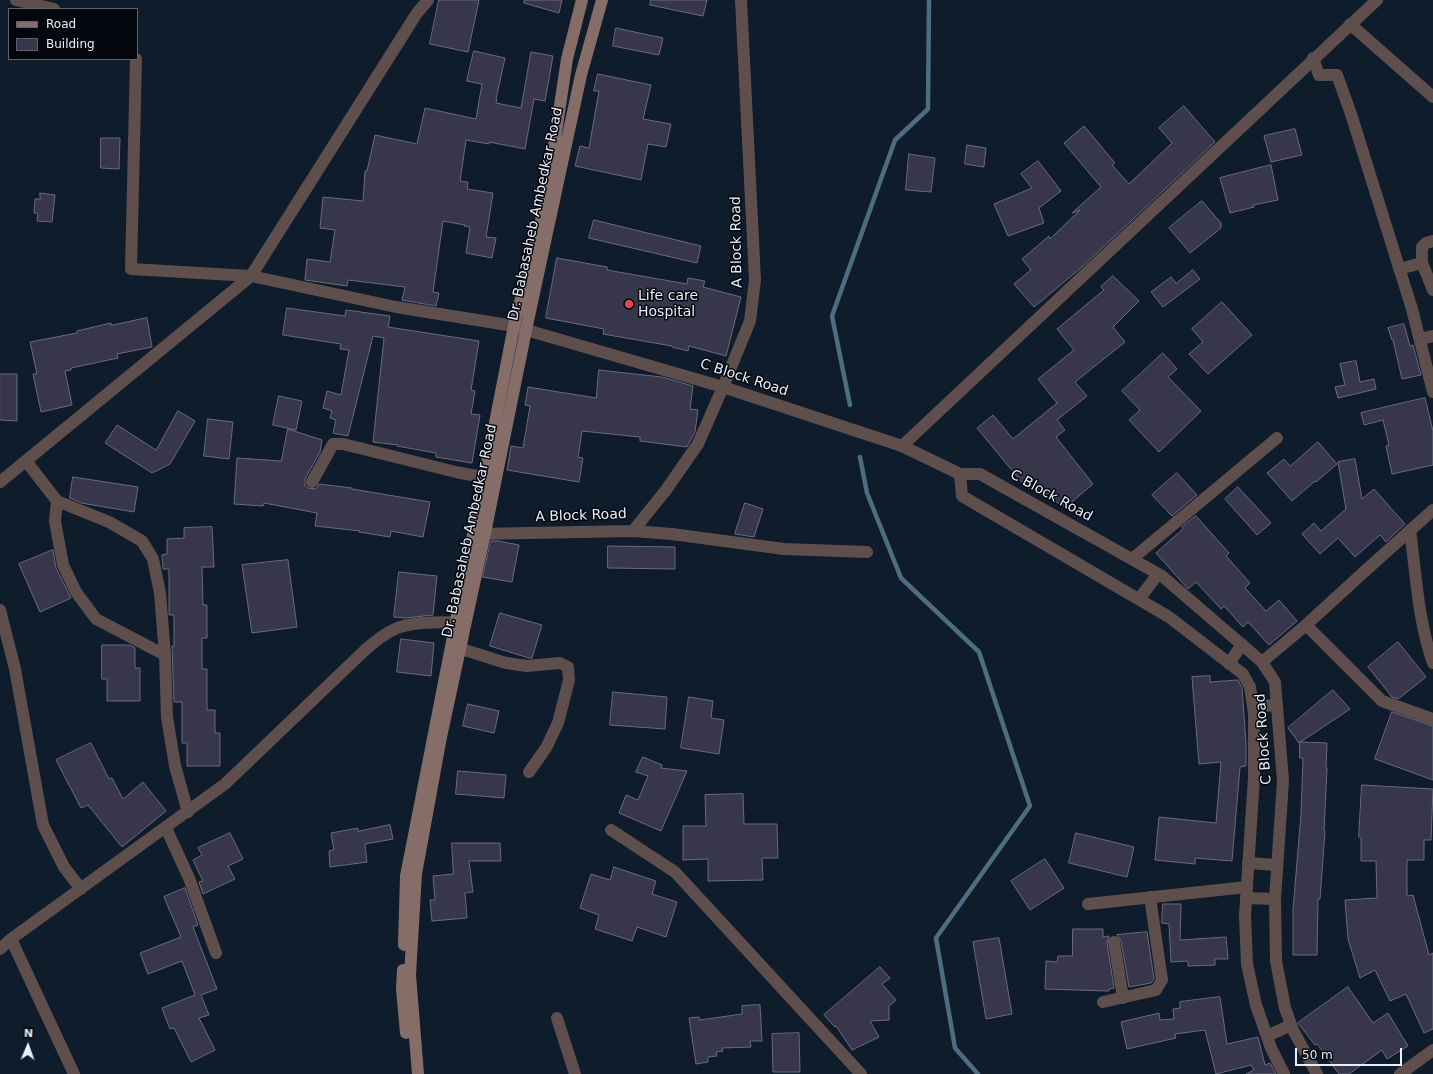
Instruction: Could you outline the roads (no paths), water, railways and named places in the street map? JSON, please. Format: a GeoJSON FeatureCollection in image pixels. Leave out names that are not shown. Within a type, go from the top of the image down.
{"type":"FeatureCollection","features":[{"type":"Feature","properties":{"kind":"main road","name":"Dr. Babasaheb Ambedkar Road"},"geometry":{"type":"LineString","coordinates":[[456,647],[455,622],[514,326],[545,206],[567,59],[582,0]]}},
{"type":"Feature","properties":{"kind":"main road","name":"Dr. Babasaheb Ambedkar Road"},"geometry":{"type":"LineString","coordinates":[[418,1074],[402,989],[408,924],[406,876],[428,784],[456,647],[485,534],[526,330],[582,75],[602,0]]}},
{"type":"Feature","properties":{"kind":"main road","name":"Dr. Babasaheb Ambedkar Road"},"geometry":{"type":"LineString","coordinates":[[410,1030],[410,1074]]}},
{"type":"Feature","properties":{"kind":"street"},"geometry":{"type":"LineString","coordinates":[[16,0],[50,8]]}},
{"type":"Feature","properties":{"kind":"street"},"geometry":{"type":"LineString","coordinates":[[0,482],[251,276],[417,13],[428,0]]}},
{"type":"Feature","properties":{"kind":"street","name":"A Block Road"},"geometry":{"type":"LineString","coordinates":[[473,534],[633,531],[666,490],[698,444],[750,320],[755,280],[741,0]]}},
{"type":"Feature","properties":{"kind":"street"},"geometry":{"type":"LineString","coordinates":[[902,446],[1377,0]]}},
{"type":"Feature","properties":{"kind":"street"},"geometry":{"type":"LineString","coordinates":[[1350,24],[1433,97]]}},
{"type":"Feature","properties":{"kind":"street"},"geometry":{"type":"LineString","coordinates":[[1314,58],[1319,75],[1337,75],[1351,114],[1412,309],[1433,392]]}},
{"type":"Feature","properties":{"kind":"street","name":"C Block Road"},"geometry":{"type":"LineString","coordinates":[[136,60],[131,269],[251,276],[396,307],[514,326],[723,387],[902,446],[960,474],[980,474],[1158,574],[1242,644],[1262,662],[1275,682],[1283,781],[1275,899],[1276,961],[1285,1008],[1291,1025],[1317,1074]]}},
{"type":"Feature","properties":{"kind":"street"},"geometry":{"type":"LineString","coordinates":[[1433,241],[1426,243],[1422,247],[1422,262],[1433,290]]}},
{"type":"Feature","properties":{"kind":"street"},"geometry":{"type":"LineString","coordinates":[[1399,269],[1422,262]]}},
{"type":"Feature","properties":{"kind":"street"},"geometry":{"type":"LineString","coordinates":[[1420,339],[1433,336]]}},
{"type":"Feature","properties":{"kind":"street"},"geometry":{"type":"LineString","coordinates":[[1132,559],[1277,438]]}},
{"type":"Feature","properties":{"kind":"street"},"geometry":{"type":"LineString","coordinates":[[312,482],[333,444],[343,444],[460,473],[484,477]]}},
{"type":"Feature","properties":{"kind":"street"},"geometry":{"type":"LineString","coordinates":[[26,461],[57,501],[109,522],[142,541],[153,559],[160,593],[168,717],[175,766],[188,812]]}},
{"type":"Feature","properties":{"kind":"street","name":"C Block Road"},"geometry":{"type":"LineString","coordinates":[[960,474],[962,496],[1170,617],[1243,674],[1250,687],[1252,705],[1254,777],[1245,916],[1247,964],[1256,1005],[1266,1036],[1284,1074]]}},
{"type":"Feature","properties":{"kind":"street"},"geometry":{"type":"LineString","coordinates":[[57,501],[55,521],[63,565],[76,592],[96,619],[165,655]]}},
{"type":"Feature","properties":{"kind":"street"},"geometry":{"type":"LineString","coordinates":[[1262,662],[1306,625],[1433,510]]}},
{"type":"Feature","properties":{"kind":"street"},"geometry":{"type":"LineString","coordinates":[[1410,530],[1418,595],[1427,647],[1433,663]]}},
{"type":"Feature","properties":{"kind":"street"},"geometry":{"type":"LineString","coordinates":[[633,531],[672,534],[784,549],[867,552]]}},
{"type":"Feature","properties":{"kind":"street"},"geometry":{"type":"LineString","coordinates":[[1139,599],[1158,574]]}},
{"type":"Feature","properties":{"kind":"street"},"geometry":{"type":"LineString","coordinates":[[0,610],[16,669],[43,825],[64,867],[81,889]]}},
{"type":"Feature","properties":{"kind":"street"},"geometry":{"type":"LineString","coordinates":[[0,949],[11,939],[225,784],[379,638],[395,629],[410,624],[455,622]]}},
{"type":"Feature","properties":{"kind":"street"},"geometry":{"type":"LineString","coordinates":[[1306,625],[1382,701],[1433,719]]}},
{"type":"Feature","properties":{"kind":"street"},"geometry":{"type":"LineString","coordinates":[[1229,664],[1242,644]]}},
{"type":"Feature","properties":{"kind":"street"},"geometry":{"type":"LineString","coordinates":[[456,647],[506,663],[526,666],[560,663],[568,667],[569,680],[558,723],[546,748],[529,772]]}},
{"type":"Feature","properties":{"kind":"street"},"geometry":{"type":"LineString","coordinates":[[1252,705],[1277,706]]}},
{"type":"Feature","properties":{"kind":"street"},"geometry":{"type":"LineString","coordinates":[[166,828],[189,878],[216,953]]}},
{"type":"Feature","properties":{"kind":"street"},"geometry":{"type":"LineString","coordinates":[[611,830],[675,872],[861,1074]]}},
{"type":"Feature","properties":{"kind":"street"},"geometry":{"type":"LineString","coordinates":[[1248,863],[1277,865]]}},
{"type":"Feature","properties":{"kind":"street"},"geometry":{"type":"LineString","coordinates":[[1088,904],[1150,897],[1247,893],[1275,899]]}},
{"type":"Feature","properties":{"kind":"street"},"geometry":{"type":"LineString","coordinates":[[1103,1002],[1156,990],[1162,980],[1150,897]]}},
{"type":"Feature","properties":{"kind":"street"},"geometry":{"type":"LineString","coordinates":[[11,939],[74,1074]]}},
{"type":"Feature","properties":{"kind":"street"},"geometry":{"type":"LineString","coordinates":[[1114,942],[1123,998]]}},
{"type":"Feature","properties":{"kind":"street"},"geometry":{"type":"LineString","coordinates":[[557,1018],[575,1074]]}},
{"type":"Feature","properties":{"kind":"street"},"geometry":{"type":"LineString","coordinates":[[1266,1036],[1291,1025]]}},
{"type":"Feature","properties":{"kind":"street"},"geometry":{"type":"LineString","coordinates":[[1400,1074],[1433,1050]]}},
{"type":"Feature","properties":{"kind":"waterway"},"geometry":{"type":"LineString","coordinates":[[850,405],[832,316],[895,140],[928,109],[929,0]]}},
{"type":"Feature","properties":{"kind":"waterway"},"geometry":{"type":"LineString","coordinates":[[860,457],[867,493],[901,578],[979,652],[1030,806],[936,938],[955,1048],[978,1074]]}},
{"type":"Feature","properties":{"kind":"place","name":"Life care Hospital"},"geometry":{"type":"Point","coordinates":[629,304]}}]}
